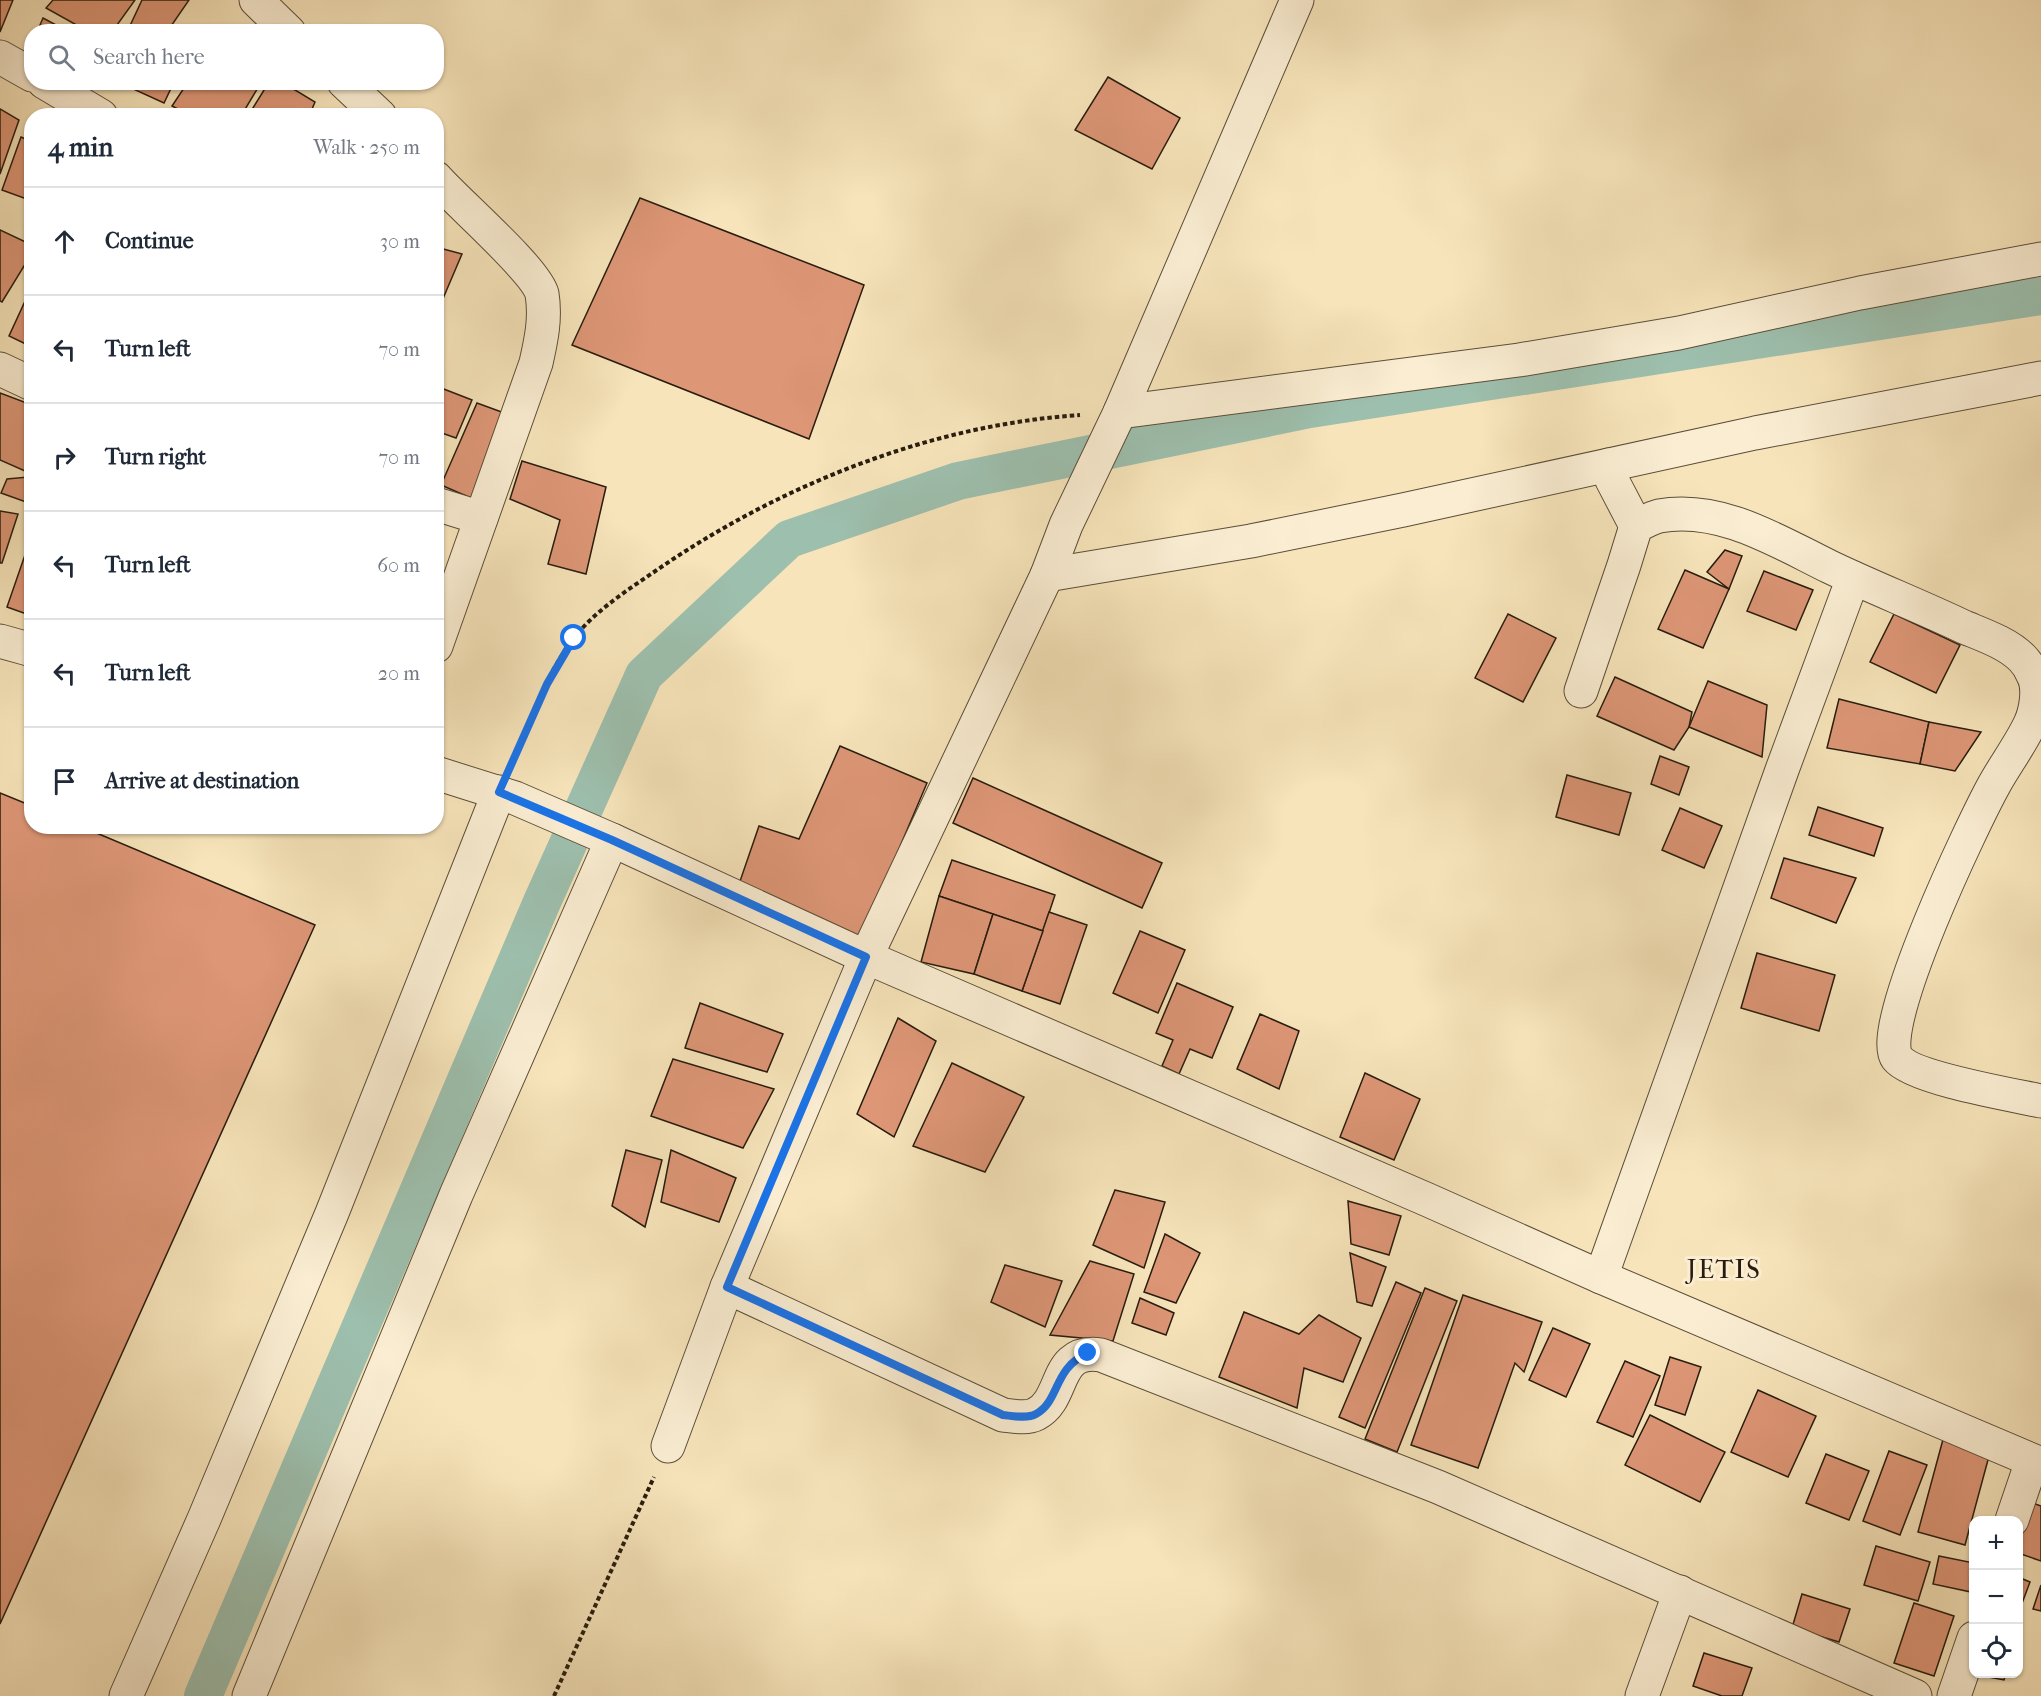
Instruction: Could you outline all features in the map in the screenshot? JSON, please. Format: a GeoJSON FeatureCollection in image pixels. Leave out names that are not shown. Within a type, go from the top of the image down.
{"type":"FeatureCollection","features":[{"type":"Feature","properties":{"kind":"street"},"geometry":{"type":"LineString","coordinates":[[256,0],[281,24]]}},
{"type":"Feature","properties":{"kind":"street"},"geometry":{"type":"LineString","coordinates":[[668,1446],[727,1287],[866,957],[1047,575],[1066,525],[1113,426],[1297,0]]}},
{"type":"Feature","properties":{"kind":"street"},"geometry":{"type":"LineString","coordinates":[[0,57],[24,70]]}},
{"type":"Feature","properties":{"kind":"street"},"geometry":{"type":"LineString","coordinates":[[57,90],[88,108]]}},
{"type":"Feature","properties":{"kind":"street"},"geometry":{"type":"LineString","coordinates":[[352,90],[372,108]]}},
{"type":"Feature","properties":{"kind":"street"},"geometry":{"type":"LineString","coordinates":[[444,186],[529,272],[541,292],[542,337],[536,363],[444,624]]}},
{"type":"Feature","properties":{"kind":"street"},"geometry":{"type":"LineString","coordinates":[[1113,426],[1679,333],[1860,293],[2041,258]]}},
{"type":"Feature","properties":{"kind":"street"},"geometry":{"type":"LineString","coordinates":[[0,369],[24,380]]}},
{"type":"Feature","properties":{"kind":"street"},"geometry":{"type":"LineString","coordinates":[[1047,575],[1251,541],[1755,433],[2041,378]]}},
{"type":"Feature","properties":{"kind":"street"},"geometry":{"type":"LineString","coordinates":[[1581,691],[1636,526],[1612,480],[1609,465]]}},
{"type":"Feature","properties":{"kind":"street"},"geometry":{"type":"LineString","coordinates":[[444,506],[482,518]]}},
{"type":"Feature","properties":{"kind":"street"},"geometry":{"type":"LineString","coordinates":[[1636,526],[1657,517],[1680,514],[1729,520],[1998,642],[2021,657],[2034,676],[2037,698],[2031,723],[1994,786],[1928,925],[1907,987],[1893,1037],[1893,1048],[1899,1060],[1939,1078],[2041,1101]]}},
{"type":"Feature","properties":{"kind":"street"},"geometry":{"type":"LineString","coordinates":[[1601,1277],[1853,578]]}},
{"type":"Feature","properties":{"kind":"street"},"geometry":{"type":"LineString","coordinates":[[0,641],[24,648]]}},
{"type":"Feature","properties":{"kind":"street"},"geometry":{"type":"LineString","coordinates":[[444,775],[507,795],[866,957],[1601,1277],[2036,1462],[2014,1516]]}},
{"type":"Feature","properties":{"kind":"street"},"geometry":{"type":"LineString","coordinates":[[126,1696],[204,1519],[507,795]]}},
{"type":"Feature","properties":{"kind":"street"},"geometry":{"type":"LineString","coordinates":[[249,1696],[606,838]]}},
{"type":"Feature","properties":{"kind":"street"},"geometry":{"type":"LineString","coordinates":[[727,1287],[1003,1415],[1018,1417],[1035,1415],[1044,1408],[1071,1362],[1088,1353],[1101,1355],[1438,1487],[1916,1696]]}},
{"type":"Feature","properties":{"kind":"street"},"geometry":{"type":"LineString","coordinates":[[1642,1696],[1680,1592]]}},
{"type":"Feature","properties":{"kind":"street"},"geometry":{"type":"LineString","coordinates":[[1954,1696],[1969,1652]]}},
{"type":"Feature","properties":{"kind":"path"},"geometry":{"type":"LineString","coordinates":[[507,795],[547,684],[574,638],[600,612],[626,592],[713,533],[792,492],[849,468],[908,448],[974,431],[1040,418],[1113,426]]}},
{"type":"Feature","properties":{"kind":"path"},"geometry":{"type":"LineString","coordinates":[[554,1696],[668,1446]]}},
{"type":"Feature","properties":{"kind":"building"},"geometry":{"type":"Polygon","coordinates":[[[0,0],[13,0],[0,32],[0,0]]]}},
{"type":"Feature","properties":{"kind":"building"},"geometry":{"type":"Polygon","coordinates":[[[53,0],[135,0],[118,24],[75,24],[46,8],[53,0]]]}},
{"type":"Feature","properties":{"kind":"building"},"geometry":{"type":"Polygon","coordinates":[[[142,0],[189,0],[172,24],[131,24],[142,0]]]}},
{"type":"Feature","properties":{"kind":"building"},"geometry":{"type":"Polygon","coordinates":[[[43,18],[54,24],[40,24],[43,18]]]}},
{"type":"Feature","properties":{"kind":"building"},"geometry":{"type":"Polygon","coordinates":[[[1108,77],[1180,118],[1152,169],[1075,130],[1108,77]]]}},
{"type":"Feature","properties":{"kind":"building"},"geometry":{"type":"Polygon","coordinates":[[[135,90],[170,90],[164,103],[135,90]]]}},
{"type":"Feature","properties":{"kind":"building"},"geometry":{"type":"Polygon","coordinates":[[[183,90],[257,90],[246,108],[176,108],[172,106],[183,90]]]}},
{"type":"Feature","properties":{"kind":"building"},"geometry":{"type":"Polygon","coordinates":[[[264,90],[295,90],[315,102],[312,108],[253,108],[264,90]]]}},
{"type":"Feature","properties":{"kind":"building"},"geometry":{"type":"Polygon","coordinates":[[[0,109],[19,120],[0,174],[0,109]]]}},
{"type":"Feature","properties":{"kind":"building"},"geometry":{"type":"Polygon","coordinates":[[[21,137],[24,138],[24,198],[2,190],[21,137]]]}},
{"type":"Feature","properties":{"kind":"building"},"geometry":{"type":"Polygon","coordinates":[[[640,198],[864,285],[809,439],[572,345],[640,198]]]}},
{"type":"Feature","properties":{"kind":"building"},"geometry":{"type":"Polygon","coordinates":[[[0,230],[24,241],[24,266],[2,302],[0,301],[0,230]]]}},
{"type":"Feature","properties":{"kind":"building"},"geometry":{"type":"Polygon","coordinates":[[[444,249],[462,254],[444,296],[444,249]]]}},
{"type":"Feature","properties":{"kind":"building"},"geometry":{"type":"Polygon","coordinates":[[[24,303],[24,343],[9,336],[24,303]]]}},
{"type":"Feature","properties":{"kind":"building"},"geometry":{"type":"Polygon","coordinates":[[[444,389],[472,400],[456,438],[444,434],[444,389]]]}},
{"type":"Feature","properties":{"kind":"building"},"geometry":{"type":"Polygon","coordinates":[[[0,393],[24,402],[24,471],[0,460],[0,393]]]}},
{"type":"Feature","properties":{"kind":"building"},"geometry":{"type":"Polygon","coordinates":[[[477,403],[507,414],[471,498],[444,486],[444,478],[477,403]]]}},
{"type":"Feature","properties":{"kind":"building"},"geometry":{"type":"Polygon","coordinates":[[[522,461],[606,487],[586,574],[548,564],[560,520],[510,499],[522,461]]]}},
{"type":"Feature","properties":{"kind":"building"},"geometry":{"type":"Polygon","coordinates":[[[24,477],[24,501],[1,493],[7,479],[24,477]]]}},
{"type":"Feature","properties":{"kind":"building"},"geometry":{"type":"Polygon","coordinates":[[[0,511],[18,514],[2,563],[0,563],[0,511]]]}},
{"type":"Feature","properties":{"kind":"building"},"geometry":{"type":"Polygon","coordinates":[[[1725,550],[1742,556],[1729,589],[1707,572],[1725,550]]]}},
{"type":"Feature","properties":{"kind":"building"},"geometry":{"type":"Polygon","coordinates":[[[24,558],[24,613],[7,607],[24,558]]]}},
{"type":"Feature","properties":{"kind":"building"},"geometry":{"type":"Polygon","coordinates":[[[1685,570],[1729,589],[1703,648],[1658,629],[1685,570]]]}},
{"type":"Feature","properties":{"kind":"building"},"geometry":{"type":"Polygon","coordinates":[[[1764,571],[1813,590],[1796,630],[1747,611],[1764,571]]]}},
{"type":"Feature","properties":{"kind":"building"},"geometry":{"type":"Polygon","coordinates":[[[1508,614],[1556,638],[1523,702],[1475,678],[1508,614]]]}},
{"type":"Feature","properties":{"kind":"building"},"geometry":{"type":"Polygon","coordinates":[[[1894,614],[1960,645],[1936,693],[1870,662],[1894,614]]]}},
{"type":"Feature","properties":{"kind":"building"},"geometry":{"type":"Polygon","coordinates":[[[1615,677],[1692,712],[1689,727],[1674,750],[1597,716],[1615,677]]]}},
{"type":"Feature","properties":{"kind":"building"},"geometry":{"type":"Polygon","coordinates":[[[1708,681],[1767,705],[1762,757],[1689,727],[1708,681]]]}},
{"type":"Feature","properties":{"kind":"building"},"geometry":{"type":"Polygon","coordinates":[[[1839,699],[1929,722],[1920,764],[1827,748],[1839,699]]]}},
{"type":"Feature","properties":{"kind":"building"},"geometry":{"type":"Polygon","coordinates":[[[1929,722],[1981,732],[1955,771],[1920,764],[1929,722]]]}},
{"type":"Feature","properties":{"kind":"building"},"geometry":{"type":"Polygon","coordinates":[[[840,746],[927,783],[859,943],[738,887],[759,826],[799,839],[840,746]]]}},
{"type":"Feature","properties":{"kind":"building"},"geometry":{"type":"Polygon","coordinates":[[[1660,756],[1689,767],[1679,795],[1651,784],[1660,756]]]}},
{"type":"Feature","properties":{"kind":"building"},"geometry":{"type":"Polygon","coordinates":[[[1567,775],[1631,793],[1619,835],[1556,817],[1567,775]]]}},
{"type":"Feature","properties":{"kind":"building"},"geometry":{"type":"Polygon","coordinates":[[[973,778],[1162,863],[1142,908],[953,823],[973,778]]]}},
{"type":"Feature","properties":{"kind":"building"},"geometry":{"type":"Polygon","coordinates":[[[0,793],[24,803],[24,834],[99,834],[315,925],[0,1624],[0,793]]]}},
{"type":"Feature","properties":{"kind":"building"},"geometry":{"type":"Polygon","coordinates":[[[1818,807],[1883,828],[1874,856],[1809,835],[1818,807]]]}},
{"type":"Feature","properties":{"kind":"building"},"geometry":{"type":"Polygon","coordinates":[[[1680,808],[1722,826],[1704,868],[1662,850],[1680,808]]]}},
{"type":"Feature","properties":{"kind":"building"},"geometry":{"type":"Polygon","coordinates":[[[1784,858],[1856,878],[1836,923],[1771,898],[1784,858]]]}},
{"type":"Feature","properties":{"kind":"building"},"geometry":{"type":"Polygon","coordinates":[[[952,860],[1055,895],[1043,931],[939,896],[952,860]]]}},
{"type":"Feature","properties":{"kind":"building"},"geometry":{"type":"Polygon","coordinates":[[[939,896],[993,914],[974,974],[921,962],[939,896]]]}},
{"type":"Feature","properties":{"kind":"building"},"geometry":{"type":"Polygon","coordinates":[[[1049,912],[1087,925],[1060,1004],[1022,991],[1049,912]]]}},
{"type":"Feature","properties":{"kind":"building"},"geometry":{"type":"Polygon","coordinates":[[[993,914],[1043,931],[1022,991],[974,974],[993,914]]]}},
{"type":"Feature","properties":{"kind":"building"},"geometry":{"type":"Polygon","coordinates":[[[1140,931],[1185,950],[1158,1013],[1113,993],[1140,931]]]}},
{"type":"Feature","properties":{"kind":"building"},"geometry":{"type":"Polygon","coordinates":[[[1757,953],[1835,975],[1819,1031],[1741,1008],[1757,953]]]}},
{"type":"Feature","properties":{"kind":"building"},"geometry":{"type":"Polygon","coordinates":[[[1177,983],[1233,1007],[1212,1058],[1190,1049],[1179,1074],[1162,1066],[1173,1040],[1156,1033],[1177,983]]]}},
{"type":"Feature","properties":{"kind":"building"},"geometry":{"type":"Polygon","coordinates":[[[700,1003],[783,1034],[767,1072],[685,1048],[700,1003]]]}},
{"type":"Feature","properties":{"kind":"building"},"geometry":{"type":"Polygon","coordinates":[[[1260,1014],[1299,1031],[1279,1089],[1237,1069],[1260,1014]]]}},
{"type":"Feature","properties":{"kind":"building"},"geometry":{"type":"Polygon","coordinates":[[[898,1018],[936,1041],[894,1137],[857,1114],[898,1018]]]}},
{"type":"Feature","properties":{"kind":"building"},"geometry":{"type":"Polygon","coordinates":[[[673,1059],[774,1089],[743,1148],[651,1116],[673,1059]]]}},
{"type":"Feature","properties":{"kind":"building"},"geometry":{"type":"Polygon","coordinates":[[[952,1063],[1024,1097],[985,1172],[913,1146],[952,1063]]]}},
{"type":"Feature","properties":{"kind":"building"},"geometry":{"type":"Polygon","coordinates":[[[1365,1073],[1420,1099],[1394,1160],[1340,1137],[1365,1073]]]}},
{"type":"Feature","properties":{"kind":"building"},"geometry":{"type":"Polygon","coordinates":[[[626,1150],[662,1160],[645,1227],[612,1206],[626,1150]]]}},
{"type":"Feature","properties":{"kind":"building"},"geometry":{"type":"Polygon","coordinates":[[[671,1150],[736,1178],[719,1222],[661,1202],[671,1150]]]}},
{"type":"Feature","properties":{"kind":"building"},"geometry":{"type":"Polygon","coordinates":[[[1115,1190],[1165,1202],[1144,1268],[1093,1245],[1115,1190]]]}},
{"type":"Feature","properties":{"kind":"building"},"geometry":{"type":"Polygon","coordinates":[[[1348,1201],[1401,1216],[1389,1255],[1351,1244],[1348,1201]]]}},
{"type":"Feature","properties":{"kind":"building"},"geometry":{"type":"Polygon","coordinates":[[[1165,1234],[1200,1253],[1176,1303],[1144,1292],[1165,1234]]]}},
{"type":"Feature","properties":{"kind":"building"},"geometry":{"type":"Polygon","coordinates":[[[1350,1253],[1386,1267],[1372,1306],[1357,1302],[1350,1253]]]}},
{"type":"Feature","properties":{"kind":"building"},"geometry":{"type":"Polygon","coordinates":[[[1090,1261],[1134,1274],[1113,1341],[1050,1335],[1090,1261]]]}},
{"type":"Feature","properties":{"kind":"building"},"geometry":{"type":"Polygon","coordinates":[[[1005,1265],[1062,1281],[1045,1327],[991,1302],[1005,1265]]]}},
{"type":"Feature","properties":{"kind":"building"},"geometry":{"type":"Polygon","coordinates":[[[1396,1282],[1421,1293],[1365,1428],[1339,1417],[1396,1282]]]}},
{"type":"Feature","properties":{"kind":"building"},"geometry":{"type":"Polygon","coordinates":[[[1425,1288],[1457,1301],[1397,1452],[1365,1439],[1425,1288]]]}},
{"type":"Feature","properties":{"kind":"building"},"geometry":{"type":"Polygon","coordinates":[[[1463,1295],[1542,1322],[1524,1372],[1515,1363],[1478,1468],[1411,1445],[1463,1295]]]}},
{"type":"Feature","properties":{"kind":"building"},"geometry":{"type":"Polygon","coordinates":[[[1140,1298],[1174,1313],[1166,1335],[1132,1323],[1140,1298]]]}},
{"type":"Feature","properties":{"kind":"building"},"geometry":{"type":"Polygon","coordinates":[[[1244,1312],[1299,1334],[1319,1315],[1361,1338],[1343,1382],[1304,1368],[1297,1408],[1219,1377],[1244,1312]]]}},
{"type":"Feature","properties":{"kind":"building"},"geometry":{"type":"Polygon","coordinates":[[[1553,1328],[1590,1344],[1566,1397],[1529,1380],[1553,1328]]]}},
{"type":"Feature","properties":{"kind":"building"},"geometry":{"type":"Polygon","coordinates":[[[1670,1357],[1701,1367],[1685,1415],[1655,1405],[1670,1357]]]}},
{"type":"Feature","properties":{"kind":"building"},"geometry":{"type":"Polygon","coordinates":[[[1625,1361],[1660,1376],[1633,1437],[1597,1422],[1625,1361]]]}},
{"type":"Feature","properties":{"kind":"building"},"geometry":{"type":"Polygon","coordinates":[[[1758,1390],[1816,1416],[1788,1477],[1731,1452],[1758,1390]]]}},
{"type":"Feature","properties":{"kind":"building"},"geometry":{"type":"Polygon","coordinates":[[[1650,1415],[1725,1452],[1700,1502],[1625,1465],[1650,1415]]]}},
{"type":"Feature","properties":{"kind":"building"},"geometry":{"type":"Polygon","coordinates":[[[1945,1432],[1992,1445],[1973,1516],[1969,1516],[1969,1530],[1965,1545],[1918,1532],[1945,1432]]]}},
{"type":"Feature","properties":{"kind":"building"},"geometry":{"type":"Polygon","coordinates":[[[1889,1451],[1927,1465],[1900,1535],[1863,1521],[1889,1451]]]}},
{"type":"Feature","properties":{"kind":"building"},"geometry":{"type":"Polygon","coordinates":[[[1826,1454],[1869,1471],[1849,1520],[1806,1503],[1826,1454]]]}},
{"type":"Feature","properties":{"kind":"building"},"geometry":{"type":"Polygon","coordinates":[[[2027,1501],[2041,1506],[2041,1561],[2023,1555],[2022,1516],[2027,1501]]]}},
{"type":"Feature","properties":{"kind":"building"},"geometry":{"type":"Polygon","coordinates":[[[1876,1546],[1930,1562],[1918,1601],[1864,1585],[1876,1546]]]}},
{"type":"Feature","properties":{"kind":"building"},"geometry":{"type":"Polygon","coordinates":[[[1939,1556],[1969,1562],[1969,1592],[1933,1584],[1939,1556]]]}},
{"type":"Feature","properties":{"kind":"building"},"geometry":{"type":"Polygon","coordinates":[[[2023,1579],[2030,1582],[2023,1601],[2023,1579]]]}},
{"type":"Feature","properties":{"kind":"building"},"geometry":{"type":"Polygon","coordinates":[[[2041,1585],[2041,1611],[2033,1609],[2041,1585]]]}},
{"type":"Feature","properties":{"kind":"building"},"geometry":{"type":"Polygon","coordinates":[[[1802,1594],[1850,1609],[1839,1642],[1792,1628],[1802,1594]]]}},
{"type":"Feature","properties":{"kind":"building"},"geometry":{"type":"Polygon","coordinates":[[[1914,1603],[1954,1616],[1934,1676],[1894,1663],[1914,1603]]]}},
{"type":"Feature","properties":{"kind":"building"},"geometry":{"type":"Polygon","coordinates":[[[1704,1653],[1752,1668],[1742,1696],[1722,1696],[1693,1686],[1704,1653]]]}},
{"type":"Feature","properties":{"kind":"waterway"},"geometry":{"type":"LineString","coordinates":[[203,1696],[542,902],[644,675],[789,539],[958,481],[1310,409],[2041,296]]}},
{"type":"Feature","properties":{"kind":"district","name":"JETIS"},"geometry":{"type":"Point","coordinates":[1724,1269]}},
{"type":"Feature","properties":{"kind":"route"},"geometry":{"type":"LineString","coordinates":[[574,638],[547,684],[499,792],[612,840],[866,957],[727,1287],[1003,1415],[1018,1417],[1035,1415],[1044,1408],[1071,1362],[1088,1353]]}}]}
